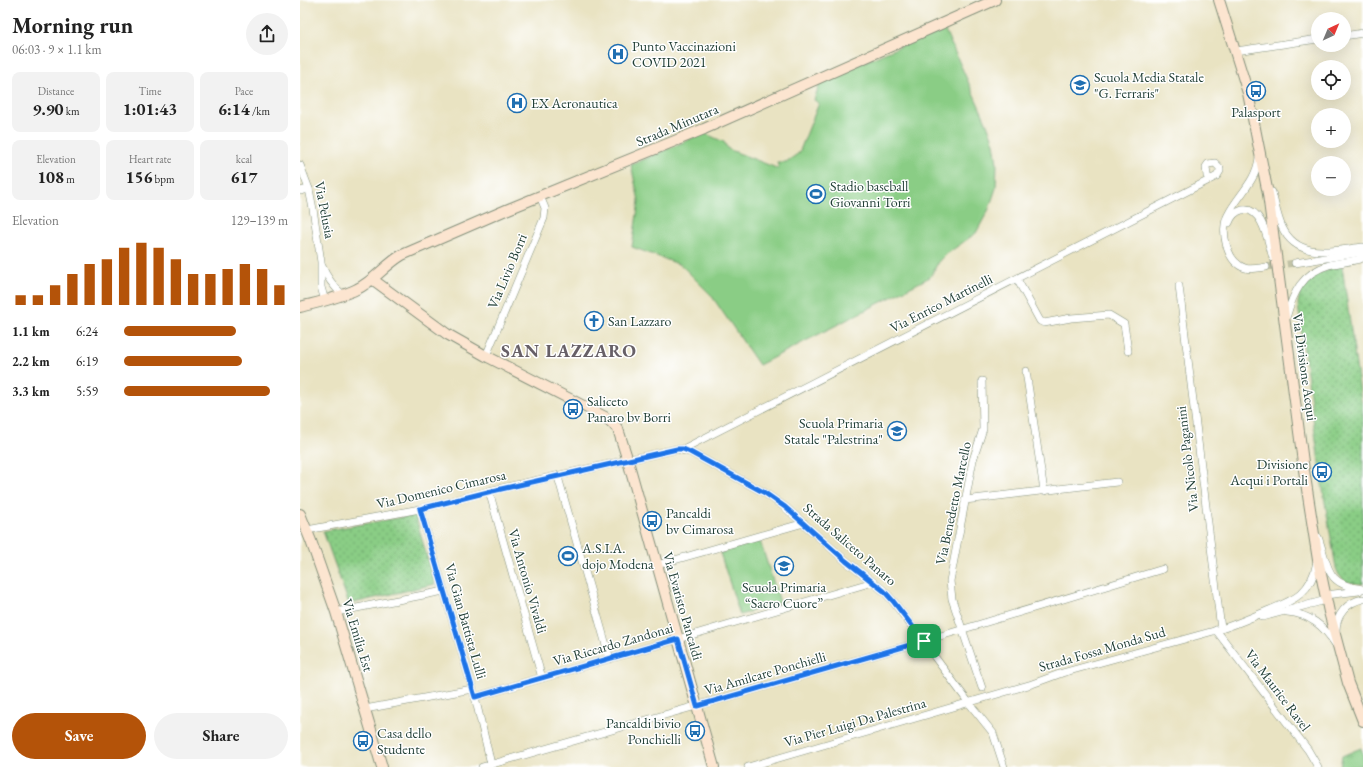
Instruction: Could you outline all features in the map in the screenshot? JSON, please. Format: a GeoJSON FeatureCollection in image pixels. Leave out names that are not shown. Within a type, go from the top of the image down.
{"type":"FeatureCollection","features":[{"type":"Feature","properties":{"kind":"main road","name":"Strada Minutara"},"geometry":{"type":"LineString","coordinates":[[372,279],[388,264],[402,256],[540,196],[704,129],[996,0]]}},
{"type":"Feature","properties":{"kind":"main road","name":"Via Divisione Acqui"},"geometry":{"type":"LineString","coordinates":[[1215,0],[1224,15]]}},
{"type":"Feature","properties":{"kind":"main road","name":"Via Divisione Acqui"},"geometry":{"type":"LineString","coordinates":[[1219,0],[1248,93],[1268,194],[1310,516],[1318,560],[1341,655],[1363,719]]}},
{"type":"Feature","properties":{"kind":"main road"},"geometry":{"type":"LineString","coordinates":[[300,307],[325,302],[343,295],[357,289],[372,279],[447,334],[486,356]]}},
{"type":"Feature","properties":{"kind":"main road","name":"Via Evaristo Pancaldi"},"geometry":{"type":"LineString","coordinates":[[486,356],[605,417],[618,429],[714,767]]}},
{"type":"Feature","properties":{"kind":"main road","name":"Via Emilia Est"},"geometry":{"type":"LineString","coordinates":[[303,523],[336,612],[382,767]]}},
{"type":"Feature","properties":{"kind":"street"},"geometry":{"type":"LineString","coordinates":[[1351,35],[1363,33]]}},
{"type":"Feature","properties":{"kind":"street"},"geometry":{"type":"LineString","coordinates":[[1236,51],[1311,40]]}},
{"type":"Feature","properties":{"kind":"street"},"geometry":{"type":"LineString","coordinates":[[1260,154],[1258,167],[1252,181],[1226,219],[1225,234],[1229,254],[1238,265],[1244,268],[1252,269],[1266,267]]}},
{"type":"Feature","properties":{"kind":"street","name":"Via Pelusia"},"geometry":{"type":"LineString","coordinates":[[300,165],[309,189],[320,262],[321,287],[325,302]]}},
{"type":"Feature","properties":{"kind":"street"},"geometry":{"type":"LineString","coordinates":[[1263,168],[1276,211],[1283,228],[1288,236],[1299,246],[1312,251],[1320,252],[1363,247]]}},
{"type":"Feature","properties":{"kind":"street","name":"Via Enrico Martinelli"},"geometry":{"type":"LineString","coordinates":[[683,449],[1210,179]]}},
{"type":"Feature","properties":{"kind":"street"},"geometry":{"type":"LineString","coordinates":[[300,191],[309,189]]}},
{"type":"Feature","properties":{"kind":"street","name":"Via Livio Borri"},"geometry":{"type":"LineString","coordinates":[[486,356],[544,218],[545,208],[540,196]]}},
{"type":"Feature","properties":{"kind":"street"},"geometry":{"type":"LineString","coordinates":[[1226,243],[1228,225],[1231,218],[1239,211],[1252,211],[1259,217],[1262,223],[1277,271]]}},
{"type":"Feature","properties":{"kind":"street"},"geometry":{"type":"LineString","coordinates":[[1295,262],[1363,252]]}},
{"type":"Feature","properties":{"kind":"street"},"geometry":{"type":"LineString","coordinates":[[1284,322],[1293,295],[1309,275],[1330,264],[1363,258]]}},
{"type":"Feature","properties":{"kind":"street","name":"Via Pelusia"},"geometry":{"type":"LineString","coordinates":[[320,262],[326,276],[334,287],[343,295]]}},
{"type":"Feature","properties":{"kind":"street"},"geometry":{"type":"LineString","coordinates":[[1017,279],[1040,321],[1044,323],[1071,318],[1109,315],[1124,324],[1128,351]]}},
{"type":"Feature","properties":{"kind":"street","name":"Via Nicolò Paganini"},"geometry":{"type":"LineString","coordinates":[[1180,286],[1219,630]]}},
{"type":"Feature","properties":{"kind":"street"},"geometry":{"type":"LineString","coordinates":[[1026,371],[1044,491]]}},
{"type":"Feature","properties":{"kind":"street","name":"Via Benedetto Marcello"},"geometry":{"type":"LineString","coordinates":[[982,381],[983,429],[973,460],[950,580],[952,599],[982,688]]}},
{"type":"Feature","properties":{"kind":"street"},"geometry":{"type":"LineString","coordinates":[[628,461],[671,450],[683,449]]}},
{"type":"Feature","properties":{"kind":"street","name":"Strada Saliceto Panaro"},"geometry":{"type":"LineString","coordinates":[[683,449],[765,493],[785,507],[846,561],[873,582],[893,601],[993,733],[1004,767]]}},
{"type":"Feature","properties":{"kind":"street","name":"Via Domenico Cimarosa"},"geometry":{"type":"LineString","coordinates":[[303,523],[420,509],[488,492],[628,461]]}},
{"type":"Feature","properties":{"kind":"street"},"geometry":{"type":"LineString","coordinates":[[558,477],[610,659]]}},
{"type":"Feature","properties":{"kind":"street"},"geometry":{"type":"LineString","coordinates":[[965,500],[1117,482]]}},
{"type":"Feature","properties":{"kind":"street","name":"Via Antonio Vivaldi"},"geometry":{"type":"LineString","coordinates":[[488,492],[542,678]]}},
{"type":"Feature","properties":{"kind":"street","name":"Via Gian Battista Lulli"},"geometry":{"type":"LineString","coordinates":[[420,509],[475,697],[491,764]]}},
{"type":"Feature","properties":{"kind":"street"},"geometry":{"type":"LineString","coordinates":[[1310,516],[1331,575],[1343,584],[1363,590]]}},
{"type":"Feature","properties":{"kind":"street"},"geometry":{"type":"LineString","coordinates":[[657,565],[804,523]]}},
{"type":"Feature","properties":{"kind":"street","name":"Strada Fossa Monda Sud"},"geometry":{"type":"LineString","coordinates":[[969,703],[1032,684],[1062,673],[1219,630],[1279,607],[1299,596],[1312,581],[1318,560]]}},
{"type":"Feature","properties":{"kind":"street"},"geometry":{"type":"LineString","coordinates":[[962,629],[1163,569]]}},
{"type":"Feature","properties":{"kind":"street","name":"Via Riccardo Zandonai"},"geometry":{"type":"LineString","coordinates":[[475,697],[873,582]]}},
{"type":"Feature","properties":{"kind":"street","name":"Strada Fossa Monda Sud"},"geometry":{"type":"LineString","coordinates":[[1243,621],[1285,612],[1326,597],[1363,590]]}},
{"type":"Feature","properties":{"kind":"street"},"geometry":{"type":"LineString","coordinates":[[336,612],[444,591]]}},
{"type":"Feature","properties":{"kind":"street"},"geometry":{"type":"LineString","coordinates":[[1336,637],[1336,627],[1342,612],[1351,604],[1363,599]]}},
{"type":"Feature","properties":{"kind":"street"},"geometry":{"type":"LineString","coordinates":[[1285,612],[1303,615],[1319,624],[1329,635],[1341,655]]}},
{"type":"Feature","properties":{"kind":"street","name":"Via Amilcare Ponchielli"},"geometry":{"type":"LineString","coordinates":[[482,767],[962,629]]}},
{"type":"Feature","properties":{"kind":"street","name":"Via Maurice Ravel"},"geometry":{"type":"LineString","coordinates":[[1219,630],[1308,750],[1318,767]]}},
{"type":"Feature","properties":{"kind":"street"},"geometry":{"type":"LineString","coordinates":[[365,709],[472,689]]}},
{"type":"Feature","properties":{"kind":"street","name":"Via Pier Luigi Da Palestrina"},"geometry":{"type":"LineString","coordinates":[[748,767],[969,703]]}},
{"type":"Feature","properties":{"kind":"green space","name":"Stadio baseball Giovanni Torri"},"geometry":{"type":"Polygon","coordinates":[[[944,28],[994,143],[997,163],[996,188],[989,209],[976,233],[944,256],[939,261],[930,277],[759,365],[711,295],[681,265],[632,247],[639,201],[631,165],[704,133],[724,142],[728,149],[779,169],[777,162],[786,162],[799,153],[819,103],[814,100],[821,80],[944,28]]]}},
{"type":"Feature","properties":{"kind":"green space"},"geometry":{"type":"Polygon","coordinates":[[[1342,266],[1363,414],[1363,584],[1346,581],[1340,577],[1336,568],[1321,478],[1298,305],[1299,296],[1306,283],[1318,274],[1342,266]]]}},
{"type":"Feature","properties":{"kind":"green space"},"geometry":{"type":"Polygon","coordinates":[[[415,515],[435,584],[349,604],[323,531],[415,515]]]}},
{"type":"Feature","properties":{"kind":"green space"},"geometry":{"type":"Polygon","coordinates":[[[760,541],[780,602],[740,615],[720,553],[760,541]]]}},
{"type":"Feature","properties":{"kind":"green space"},"geometry":{"type":"Polygon","coordinates":[[[1361,748],[1363,754],[1363,767],[1340,767],[1342,756],[1361,748]]]}},
{"type":"Feature","properties":{"kind":"tunnel"},"geometry":{"type":"LineString","coordinates":[[1266,267],[1295,263]]}},
{"type":"Feature","properties":{"kind":"place","name":"Punto Vaccinazioni COVID 2021"},"geometry":{"type":"Point","coordinates":[618,54]}},
{"type":"Feature","properties":{"kind":"place","name":"Scuola Media Statale \"G. Ferraris\""},"geometry":{"type":"Point","coordinates":[1080,85]}},
{"type":"Feature","properties":{"kind":"place","name":"Palasport"},"geometry":{"type":"Point","coordinates":[1256,91]}},
{"type":"Feature","properties":{"kind":"place","name":"EX Aeronautica"},"geometry":{"type":"Point","coordinates":[517,103]}},
{"type":"Feature","properties":{"kind":"place","name":"Stadio baseball Giovanni Torri"},"geometry":{"type":"Point","coordinates":[816,194]}},
{"type":"Feature","properties":{"kind":"place","name":"San Lazzaro"},"geometry":{"type":"Point","coordinates":[594,321]}},
{"type":"Feature","properties":{"kind":"place","name":"Saliceto Panaro bv Borri"},"geometry":{"type":"Point","coordinates":[573,409]}},
{"type":"Feature","properties":{"kind":"place","name":"Scuola Primaria Statale \"Palestrina\""},"geometry":{"type":"Point","coordinates":[897,431]}},
{"type":"Feature","properties":{"kind":"place","name":"Divisione Acqui i Portali"},"geometry":{"type":"Point","coordinates":[1322,472]}},
{"type":"Feature","properties":{"kind":"place","name":"Pancaldi bv Cimarosa"},"geometry":{"type":"Point","coordinates":[652,521]}},
{"type":"Feature","properties":{"kind":"place","name":"A.S.I.A. dojo Modena"},"geometry":{"type":"Point","coordinates":[568,556]}},
{"type":"Feature","properties":{"kind":"place","name":"Scuola Primaria “Sacro Cuore”"},"geometry":{"type":"Point","coordinates":[784,566]}},
{"type":"Feature","properties":{"kind":"place","name":"Pancaldi bivio Ponchielli"},"geometry":{"type":"Point","coordinates":[695,731]}},
{"type":"Feature","properties":{"kind":"place","name":"Casa dello Studente"},"geometry":{"type":"Point","coordinates":[363,741]}},
{"type":"Feature","properties":{"kind":"district","name":"SAN LAZZARO"},"geometry":{"type":"Point","coordinates":[569,351]}},
{"type":"Feature","properties":{"kind":"route"},"geometry":{"type":"LineString","coordinates":[[677,449],[683,449],[765,493],[785,507],[846,561],[884,591],[924,641],[697,706],[678,639],[475,697],[420,509],[488,492],[677,449]]}}]}
